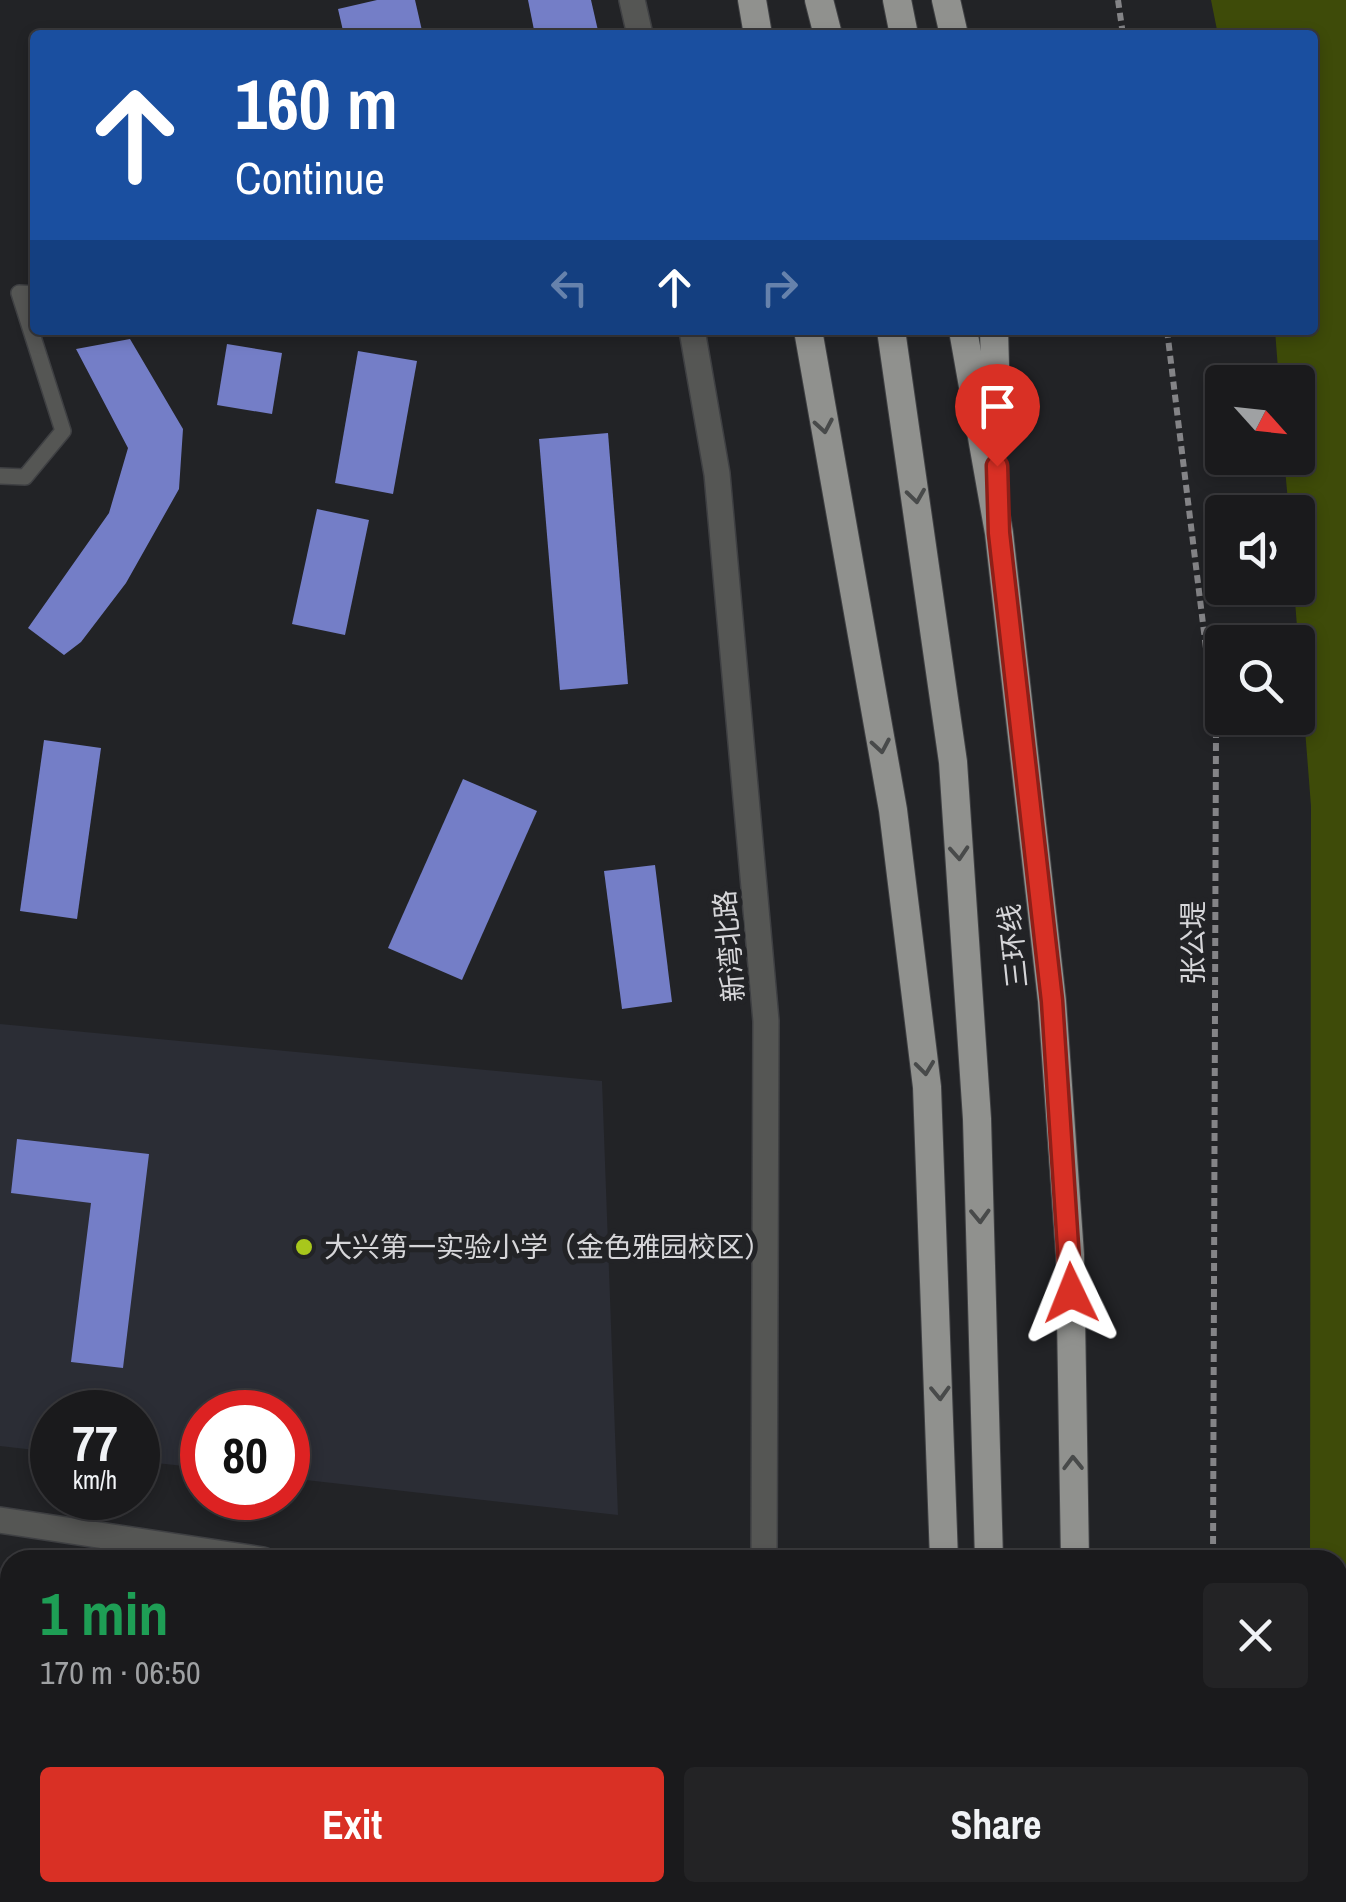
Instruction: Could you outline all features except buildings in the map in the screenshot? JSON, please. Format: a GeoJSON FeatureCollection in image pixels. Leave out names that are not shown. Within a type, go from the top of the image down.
{"type":"FeatureCollection","features":[{"type":"Feature","properties":{"kind":"highway"},"geometry":{"type":"LineString","coordinates":[[752,0],[757,30]]}},
{"type":"Feature","properties":{"kind":"highway"},"geometry":{"type":"LineString","coordinates":[[819,0],[827,30]]}},
{"type":"Feature","properties":{"kind":"highway"},"geometry":{"type":"LineString","coordinates":[[897,0],[903,30]]}},
{"type":"Feature","properties":{"kind":"highway"},"geometry":{"type":"LineString","coordinates":[[946,0],[953,30]]}},
{"type":"Feature","properties":{"kind":"highway"},"geometry":{"type":"LineString","coordinates":[[809,335],[893,810],[927,1086],[944,1550]]}},
{"type":"Feature","properties":{"kind":"highway","name":"三环线"},"geometry":{"type":"LineString","coordinates":[[892,335],[952,762],[977,1118],[989,1550]]}},
{"type":"Feature","properties":{"kind":"highway","name":"三环线"},"geometry":{"type":"LineString","coordinates":[[964,335],[999,533],[1052,1001],[1070,1255],[1075,1550]]}},
{"type":"Feature","properties":{"kind":"highway"},"geometry":{"type":"LineString","coordinates":[[994,335],[999,533]]}},
{"type":"Feature","properties":{"kind":"street"},"geometry":{"type":"LineString","coordinates":[[632,0],[639,30]]}},
{"type":"Feature","properties":{"kind":"street","name":"新湾北路"},"geometry":{"type":"LineString","coordinates":[[693,335],[718,474],[766,1022],[764,1550]]}},
{"type":"Feature","properties":{"kind":"street"},"geometry":{"type":"LineString","coordinates":[[0,1520],[198,1550]]}},
{"type":"Feature","properties":{"kind":"lane"},"geometry":{"type":"LineString","coordinates":[[30,294],[19,293],[30,327]]}},
{"type":"Feature","properties":{"kind":"lane"},"geometry":{"type":"LineString","coordinates":[[0,476],[24,477],[64,431],[33,335]]}},
{"type":"Feature","properties":{"kind":"path"},"geometry":{"type":"LineString","coordinates":[[1118,0],[1122,30]]}},
{"type":"Feature","properties":{"kind":"path","name":"张公堤"},"geometry":{"type":"LineString","coordinates":[[1169,335],[1216,730],[1214,1550]]}},
{"type":"Feature","properties":{"kind":"shaded area","name":"大兴第一实验小学（金色雅园校区）"},"geometry":{"type":"Polygon","coordinates":[[[0,1024],[602,1081],[618,1515],[310,1480],[310,1390],[180,1390],[180,1466],[160,1463],[160,1390],[30,1390],[30,1449],[0,1446],[0,1024]]]}},
{"type":"Feature","properties":{"kind":"green space"},"geometry":{"type":"Polygon","coordinates":[[[1211,0],[1346,0],[1346,1550],[1310,1550],[1311,806],[1305,735],[1315,735],[1315,625],[1297,625],[1295,605],[1315,605],[1315,495],[1287,495],[1286,475],[1315,475],[1315,365],[1278,365],[1275,335],[1318,335],[1318,30],[1217,30],[1211,0]]]}},
{"type":"Feature","properties":{"kind":"place","name":"大兴第一实验小学（金色雅园校区）"},"geometry":{"type":"Point","coordinates":[304,1247]}},
{"type":"Feature","properties":{"kind":"route"},"geometry":{"type":"LineString","coordinates":[[997,466],[999,533],[1052,1001],[1071,1293]]}}]}
